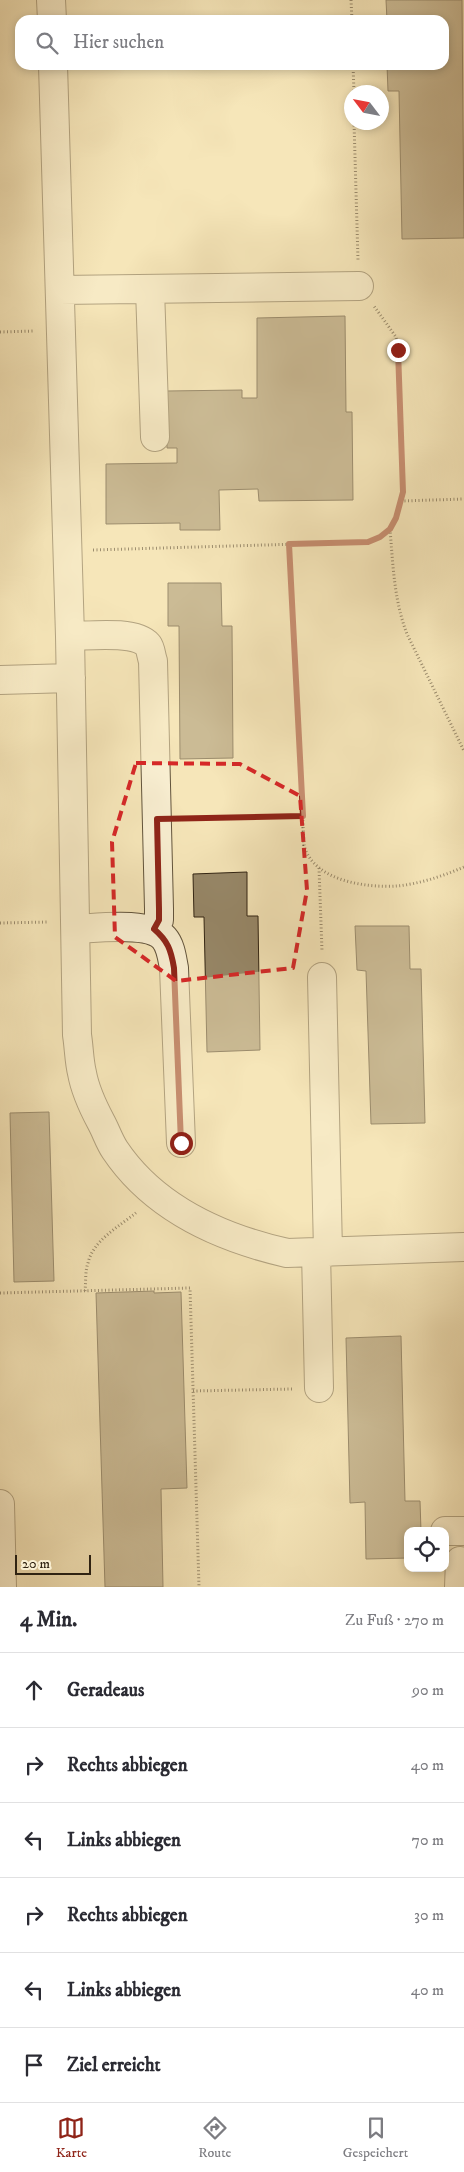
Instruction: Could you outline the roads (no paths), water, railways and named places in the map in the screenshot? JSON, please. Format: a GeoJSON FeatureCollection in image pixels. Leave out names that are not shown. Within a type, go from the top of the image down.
{"type":"FeatureCollection","features":[{"type":"Feature","properties":{"kind":"lane"},"geometry":{"type":"LineString","coordinates":[[51,0],[52,15]]}},
{"type":"Feature","properties":{"kind":"lane"},"geometry":{"type":"LineString","coordinates":[[53,70],[70,636],[77,1035],[82,1073],[95,1111],[114,1149],[133,1173],[149,1189],[184,1214],[235,1239],[287,1253],[464,1247]]}},
{"type":"Feature","properties":{"kind":"lane"},"geometry":{"type":"LineString","coordinates":[[60,290],[359,286]]}},
{"type":"Feature","properties":{"kind":"lane"},"geometry":{"type":"LineString","coordinates":[[150,289],[155,438]]}},
{"type":"Feature","properties":{"kind":"lane"},"geometry":{"type":"LineString","coordinates":[[70,636],[120,635],[136,638],[148,646],[153,661],[159,909],[159,920],[154,929]]}},
{"type":"Feature","properties":{"kind":"lane"},"geometry":{"type":"LineString","coordinates":[[0,680],[70,678]]}},
{"type":"Feature","properties":{"kind":"lane"},"geometry":{"type":"LineString","coordinates":[[76,925],[154,929],[165,938],[170,949],[174,968],[181,1143]]}},
{"type":"Feature","properties":{"kind":"lane"},"geometry":{"type":"LineString","coordinates":[[319,1388],[322,1252],[322,977]]}},
{"type":"Feature","properties":{"kind":"lane"},"geometry":{"type":"LineString","coordinates":[[0,1504],[2,1587]]}},
{"type":"Feature","properties":{"kind":"lane"},"geometry":{"type":"LineString","coordinates":[[449,1531],[464,1531]]}}]}
